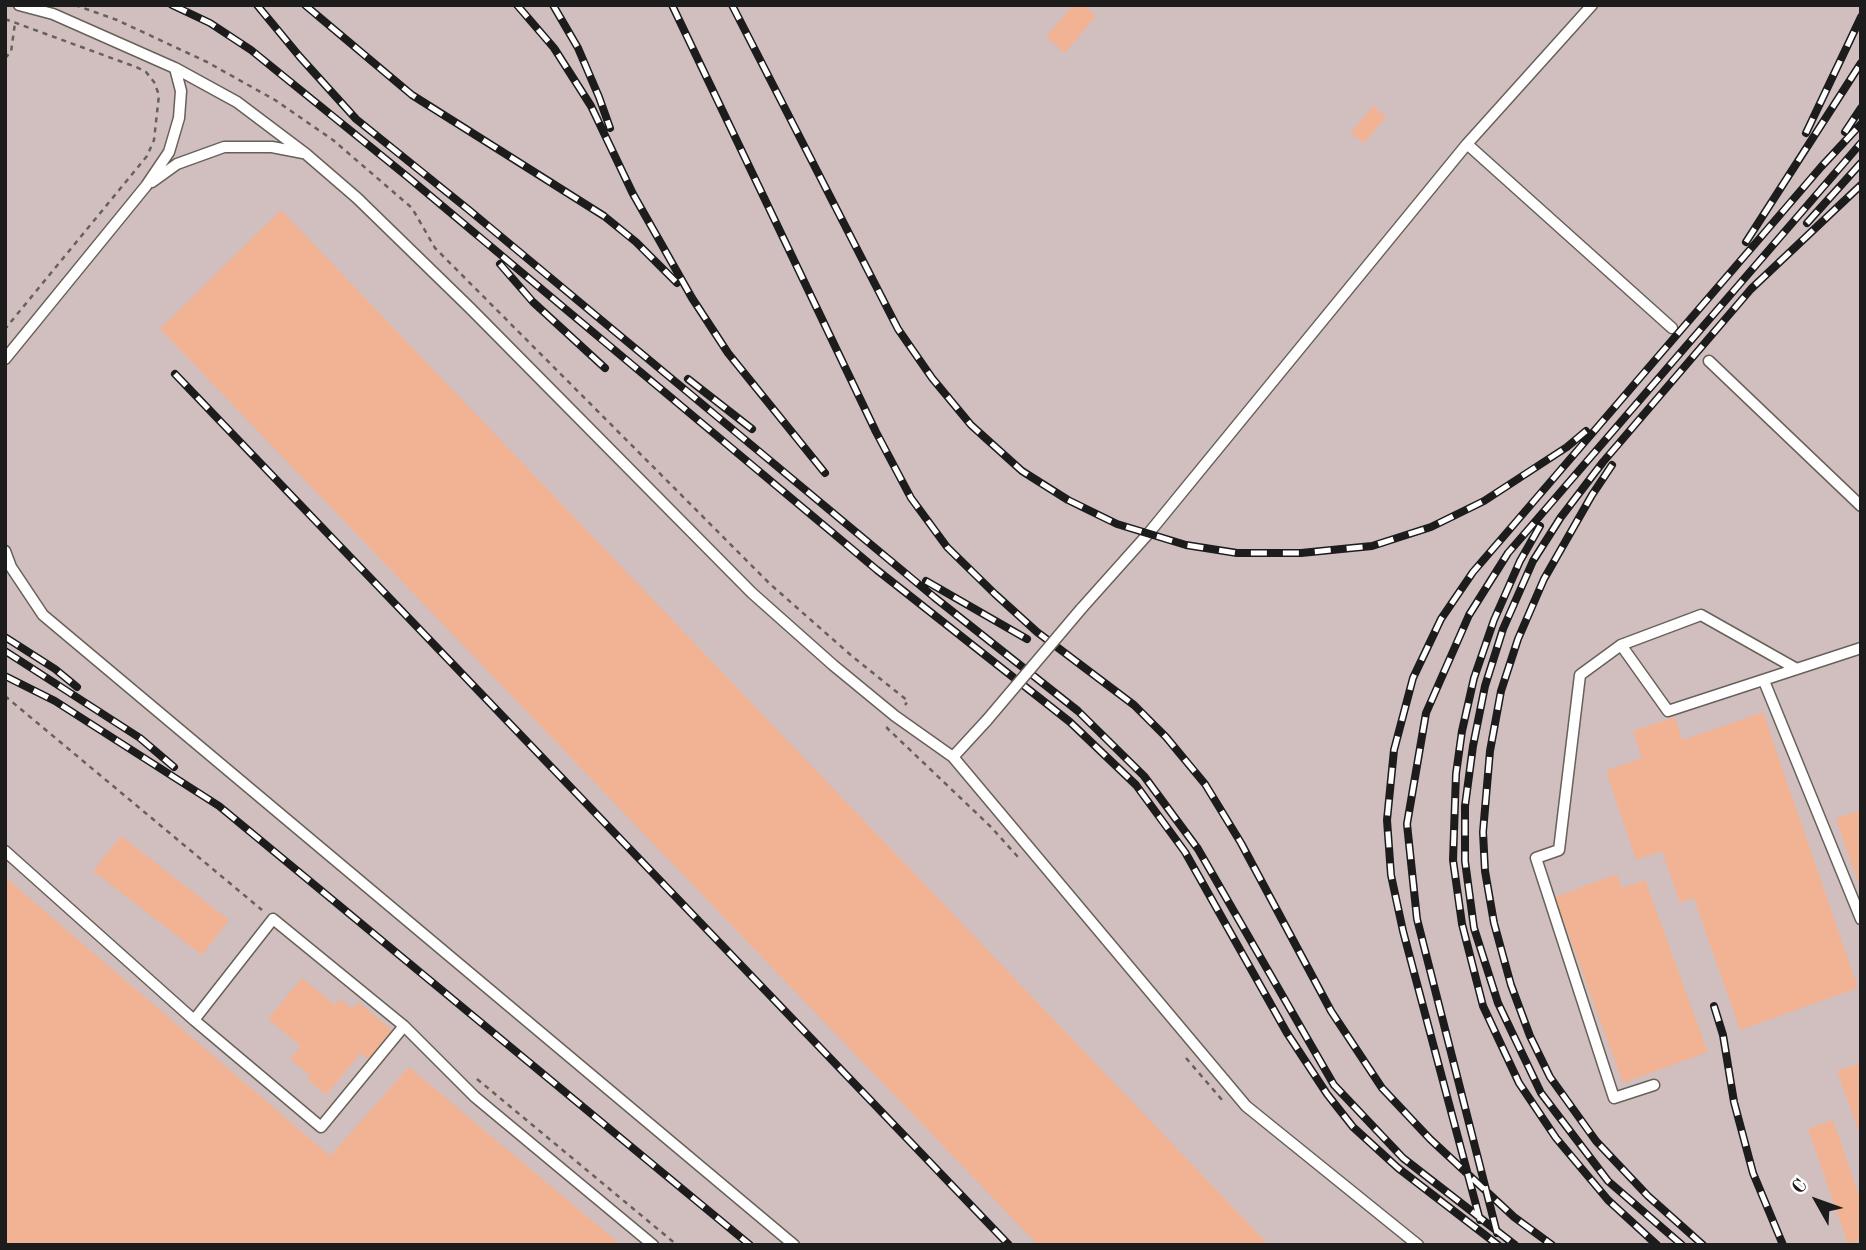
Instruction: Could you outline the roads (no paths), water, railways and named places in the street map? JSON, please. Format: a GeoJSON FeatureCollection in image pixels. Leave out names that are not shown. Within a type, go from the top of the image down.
{"type":"FeatureCollection","features":[{"type":"Feature","properties":{"kind":"lane"},"geometry":{"type":"LineString","coordinates":[[19,5],[53,14],[175,68],[237,102],[306,154],[357,198],[470,308],[752,593],[833,666],[895,716],[953,757],[1246,1107],[1418,1245]]}},
{"type":"Feature","properties":{"kind":"lane"},"geometry":{"type":"LineString","coordinates":[[953,757],[1148,534],[1467,144],[1592,5]]}},
{"type":"Feature","properties":{"kind":"lane"},"geometry":{"type":"LineString","coordinates":[[5,359],[146,187],[169,152],[179,118],[181,91],[175,68]]}},
{"type":"Feature","properties":{"kind":"lane"},"geometry":{"type":"LineString","coordinates":[[1467,144],[1672,328]]}},
{"type":"Feature","properties":{"kind":"lane"},"geometry":{"type":"LineString","coordinates":[[146,187],[177,164],[224,148],[272,147],[306,154]]}},
{"type":"Feature","properties":{"kind":"lane"},"geometry":{"type":"LineString","coordinates":[[1709,362],[1861,506]]}},
{"type":"Feature","properties":{"kind":"lane"},"geometry":{"type":"LineString","coordinates":[[5,551],[8,568],[43,615],[794,1245]]}},
{"type":"Feature","properties":{"kind":"lane"},"geometry":{"type":"LineString","coordinates":[[1654,1086],[1614,1098],[1536,858],[1559,850],[1580,675],[1620,645],[1701,615],[1795,668]]}},
{"type":"Feature","properties":{"kind":"lane"},"geometry":{"type":"LineString","coordinates":[[1620,645],[1668,711],[1859,649],[1861,661]]}},
{"type":"Feature","properties":{"kind":"lane"},"geometry":{"type":"LineString","coordinates":[[1764,681],[1861,919]]}},
{"type":"Feature","properties":{"kind":"lane"},"geometry":{"type":"LineString","coordinates":[[5,851],[194,1020],[321,1127],[404,1026]]}},
{"type":"Feature","properties":{"kind":"lane"},"geometry":{"type":"LineString","coordinates":[[194,1020],[273,919],[404,1026],[475,1097],[653,1245]]}},
{"type":"Feature","properties":{"kind":"railway"},"geometry":{"type":"LineString","coordinates":[[172,5],[210,23],[251,50],[409,178],[877,570],[1070,722],[1136,785],[1185,852],[1287,1033],[1327,1094],[1353,1127],[1398,1168],[1498,1245]]}},
{"type":"Feature","properties":{"kind":"railway"},"geometry":{"type":"LineString","coordinates":[[257,5],[356,119],[934,597],[1078,711],[1144,776],[1198,849],[1334,1085],[1403,1158],[1515,1245]]}},
{"type":"Feature","properties":{"kind":"railway"},"geometry":{"type":"LineString","coordinates":[[305,5],[412,95],[604,216],[636,242],[677,283]]}},
{"type":"Feature","properties":{"kind":"railway"},"geometry":{"type":"LineString","coordinates":[[517,5],[554,48],[591,106],[633,194],[692,298],[728,353],[825,473]]}},
{"type":"Feature","properties":{"kind":"railway"},"geometry":{"type":"LineString","coordinates":[[553,5],[578,48],[610,128]]}},
{"type":"Feature","properties":{"kind":"railway"},"geometry":{"type":"LineString","coordinates":[[672,5],[876,432],[911,498],[947,547],[995,594],[1037,632],[1134,705],[1166,737],[1205,784],[1241,843],[1331,1011],[1382,1088],[1430,1139],[1514,1217],[1552,1245]]}},
{"type":"Feature","properties":{"kind":"railway"},"geometry":{"type":"LineString","coordinates":[[732,5],[898,329],[932,378],[971,425],[1022,471],[1068,500],[1117,524],[1186,545],[1237,553],[1301,553],[1372,546],[1431,527],[1484,501],[1567,447],[1586,431]]}},
{"type":"Feature","properties":{"kind":"railway"},"geometry":{"type":"LineString","coordinates":[[1806,133],[1861,17]]}},
{"type":"Feature","properties":{"kind":"railway"},"geometry":{"type":"LineString","coordinates":[[1746,242],[1861,63]]}},
{"type":"Feature","properties":{"kind":"railway"},"geometry":{"type":"LineString","coordinates":[[1845,132],[1861,108]]}},
{"type":"Feature","properties":{"kind":"railway"},"geometry":{"type":"LineString","coordinates":[[1480,1220],[1403,931],[1391,875],[1387,820],[1394,750],[1413,678],[1441,619],[1473,572],[1861,124]]}},
{"type":"Feature","properties":{"kind":"railway"},"geometry":{"type":"LineString","coordinates":[[1497,1233],[1417,919],[1407,824],[1426,713],[1469,615],[1508,553],[1861,143]]}},
{"type":"Feature","properties":{"kind":"railway"},"geometry":{"type":"LineString","coordinates":[[1807,223],[1861,163]]}},
{"type":"Feature","properties":{"kind":"railway"},"geometry":{"type":"LineString","coordinates":[[1682,1245],[1608,1181],[1541,1093],[1498,1003],[1474,928],[1465,861],[1465,806],[1473,746],[1485,686],[1503,629],[1533,561],[1561,517],[1603,462],[1751,289],[1861,185]]}},
{"type":"Feature","properties":{"kind":"railway"},"geometry":{"type":"LineString","coordinates":[[500,264],[533,302],[605,368]]}},
{"type":"Feature","properties":{"kind":"railway"},"geometry":{"type":"LineString","coordinates":[[175,374],[1009,1245]]}},
{"type":"Feature","properties":{"kind":"railway"},"geometry":{"type":"LineString","coordinates":[[688,379],[752,429]]}},
{"type":"Feature","properties":{"kind":"railway"},"geometry":{"type":"LineString","coordinates":[[1612,465],[1544,579],[1518,639],[1501,691],[1490,751],[1483,832],[1485,871],[1494,923],[1511,985],[1530,1036],[1550,1077],[1596,1141],[1648,1196],[1703,1245]]}},
{"type":"Feature","properties":{"kind":"railway"},"geometry":{"type":"LineString","coordinates":[[1540,526],[1520,561],[1494,620],[1474,678],[1462,731],[1456,774],[1453,860],[1462,924],[1483,1006],[1519,1083],[1556,1138],[1608,1200],[1657,1245]]}},
{"type":"Feature","properties":{"kind":"railway"},"geometry":{"type":"LineString","coordinates":[[926,581],[1027,639]]}},
{"type":"Feature","properties":{"kind":"railway"},"geometry":{"type":"LineString","coordinates":[[5,637],[55,669],[77,687]]}},
{"type":"Feature","properties":{"kind":"railway"},"geometry":{"type":"LineString","coordinates":[[5,651],[140,738],[174,767]]}},
{"type":"Feature","properties":{"kind":"railway"},"geometry":{"type":"LineString","coordinates":[[5,676],[55,701],[219,806],[750,1245]]}},
{"type":"Feature","properties":{"kind":"railway"},"geometry":{"type":"LineString","coordinates":[[1714,1006],[1723,1035],[1734,1102],[1753,1173],[1783,1245]]}}]}
